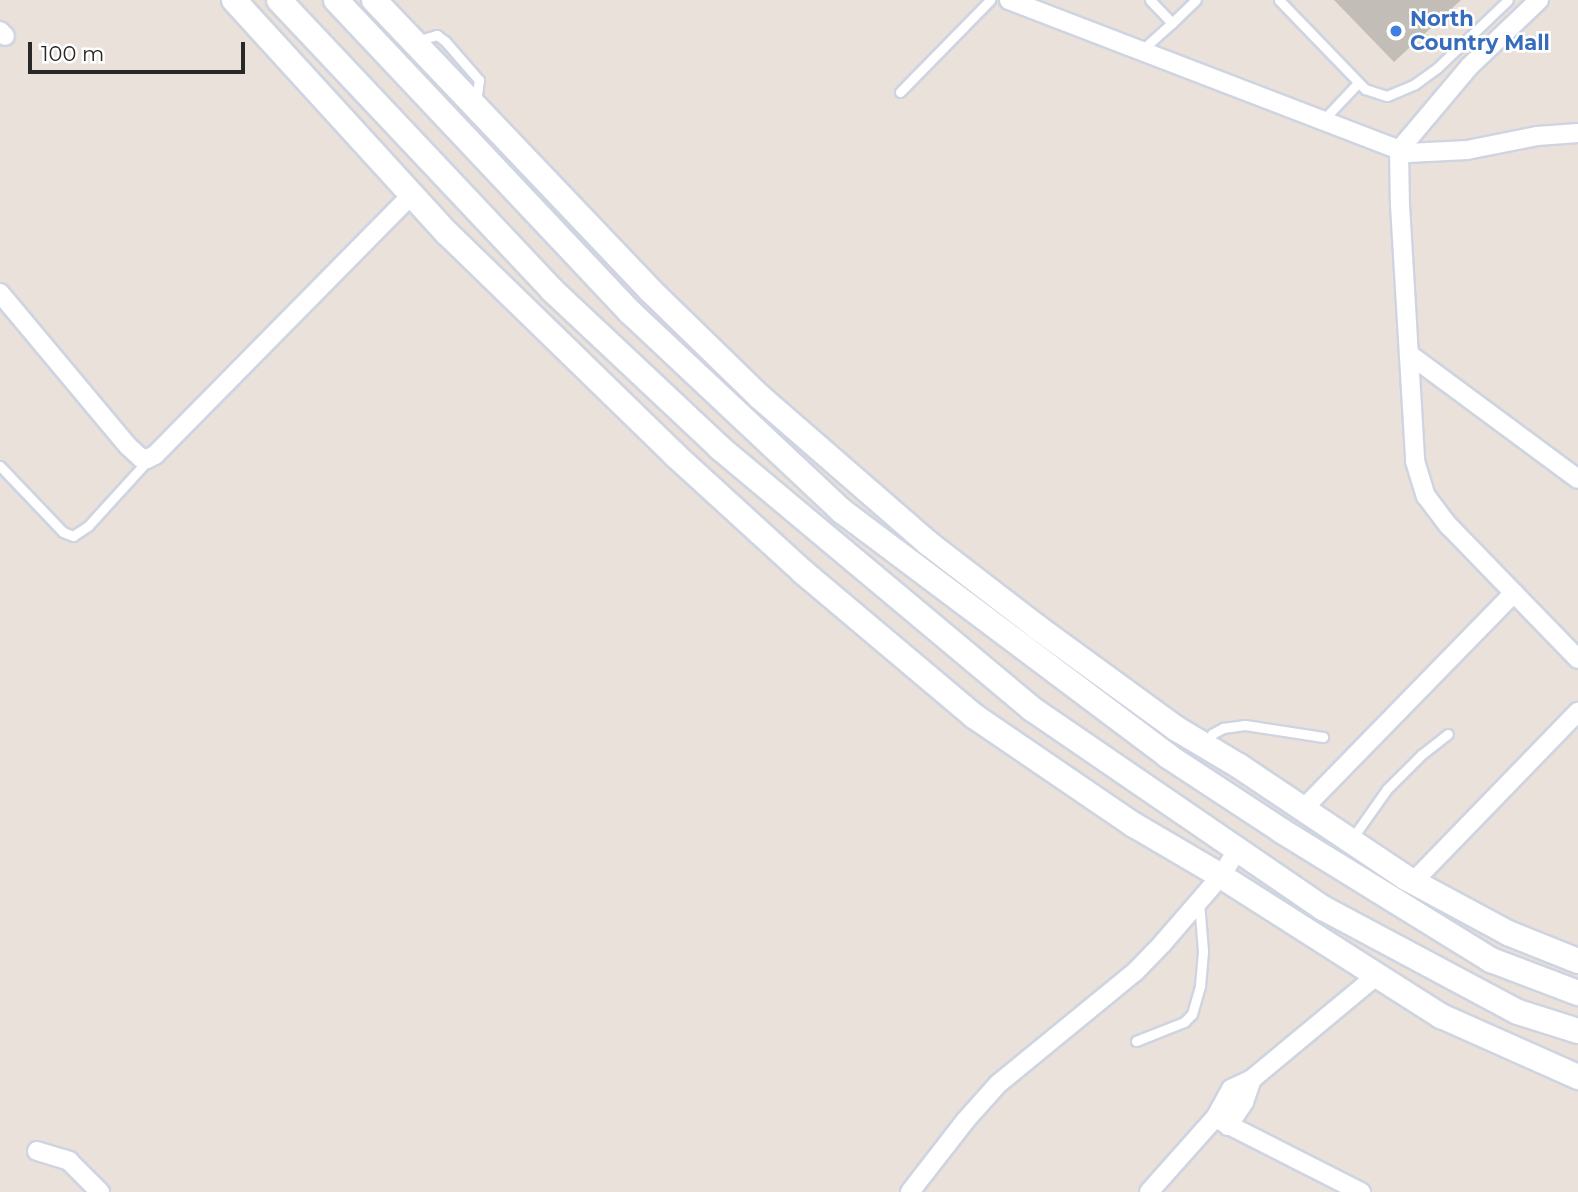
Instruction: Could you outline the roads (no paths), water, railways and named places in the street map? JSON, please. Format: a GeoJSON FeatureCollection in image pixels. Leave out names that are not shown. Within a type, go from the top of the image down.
{"type":"FeatureCollection","features":[{"type":"Feature","properties":{"kind":"street"},"geometry":{"type":"LineString","coordinates":[[234,0],[449,234],[675,455],[862,623],[974,716],[1134,825],[1221,876],[1441,1016],[1578,1077]]}},
{"type":"Feature","properties":{"kind":"street"},"geometry":{"type":"LineString","coordinates":[[279,0],[552,290],[720,448],[1032,709],[1323,908],[1506,1005],[1578,1031]]}},
{"type":"Feature","properties":{"kind":"street"},"geometry":{"type":"LineString","coordinates":[[336,0],[630,312],[842,511],[1168,756],[1279,830],[1491,960],[1578,993]]}},
{"type":"Feature","properties":{"kind":"street"},"geometry":{"type":"LineString","coordinates":[[374,0],[650,290],[815,445],[928,543],[1037,628],[1205,746],[1413,882],[1508,933],[1578,961]]}},
{"type":"Feature","properties":{"kind":"street"},"geometry":{"type":"LineString","coordinates":[[1009,0],[1143,49],[1399,150],[1420,153],[1467,150],[1571,134],[1578,149]]}},
{"type":"Feature","properties":{"kind":"street"},"geometry":{"type":"LineString","coordinates":[[1539,0],[1469,67],[1399,150],[1415,461],[1426,496],[1449,526],[1578,659]]}},
{"type":"Feature","properties":{"kind":"street"},"geometry":{"type":"LineString","coordinates":[[0,293],[133,452],[141,458],[151,457],[413,193]]}},
{"type":"Feature","properties":{"kind":"street"},"geometry":{"type":"LineString","coordinates":[[1409,354],[1578,479]]}},
{"type":"Feature","properties":{"kind":"street"},"geometry":{"type":"LineString","coordinates":[[1303,809],[1514,593]]}},
{"type":"Feature","properties":{"kind":"street"},"geometry":{"type":"LineString","coordinates":[[1413,882],[1578,712]]}},
{"type":"Feature","properties":{"kind":"street"},"geometry":{"type":"LineString","coordinates":[[910,1192],[941,1150],[998,1084],[1135,972],[1221,876],[1237,850]]}},
{"type":"Feature","properties":{"kind":"street"},"geometry":{"type":"LineString","coordinates":[[1149,1192],[1221,1122],[1231,1089],[1252,1079],[1376,976]]}},
{"type":"Feature","properties":{"kind":"street"},"geometry":{"type":"LineString","coordinates":[[1221,1122],[1361,1192]]}},
{"type":"Feature","properties":{"kind":"street"},"geometry":{"type":"LineString","coordinates":[[37,1151],[69,1161],[100,1192]]}},
{"type":"Feature","properties":{"kind":"lane"},"geometry":{"type":"LineString","coordinates":[[900,92],[990,0]]}},
{"type":"Feature","properties":{"kind":"lane"},"geometry":{"type":"LineString","coordinates":[[1150,0],[1172,23]]}},
{"type":"Feature","properties":{"kind":"lane"},"geometry":{"type":"LineString","coordinates":[[1143,49],[1196,0]]}},
{"type":"Feature","properties":{"kind":"lane"},"geometry":{"type":"LineString","coordinates":[[1279,0],[1369,93],[1387,96],[1409,87],[1437,68],[1508,0]]}},
{"type":"Feature","properties":{"kind":"lane"},"geometry":{"type":"LineString","coordinates":[[1324,119],[1358,83]]}},
{"type":"Feature","properties":{"kind":"lane"},"geometry":{"type":"LineString","coordinates":[[0,466],[63,532],[73,536],[88,526],[151,457]]}},
{"type":"Feature","properties":{"kind":"lane"},"geometry":{"type":"LineString","coordinates":[[1205,746],[1212,734],[1223,728],[1245,725],[1323,737]]}},
{"type":"Feature","properties":{"kind":"lane"},"geometry":{"type":"LineString","coordinates":[[1350,841],[1387,789],[1421,755],[1448,734]]}},
{"type":"Feature","properties":{"kind":"lane"},"geometry":{"type":"LineString","coordinates":[[1136,1041],[1184,1022],[1192,1014],[1200,986],[1203,951],[1199,899]]}},
{"type":"Feature","properties":{"kind":"place","name":"North Country Mall"},"geometry":{"type":"Point","coordinates":[1396,31]}}]}
